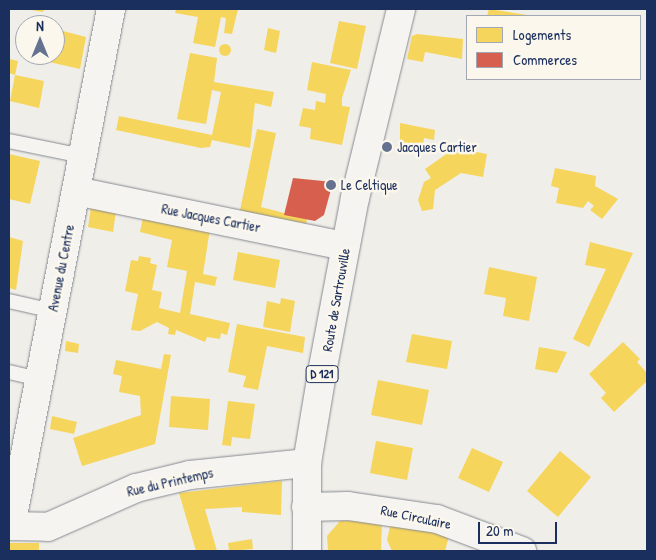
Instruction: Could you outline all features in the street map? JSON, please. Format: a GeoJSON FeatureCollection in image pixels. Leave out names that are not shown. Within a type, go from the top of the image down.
{"type":"FeatureCollection","features":[{"type":"Feature","properties":{"kind":"street","name":"Avenue du Centre"},"geometry":{"type":"LineString","coordinates":[[10,526],[111,9]]}},
{"type":"Feature","properties":{"kind":"street","name":"Route de Sartrouville"},"geometry":{"type":"LineString","coordinates":[[355,198],[359,142],[383,9]]}},
{"type":"Feature","properties":{"kind":"street","name":"Route de Sartrouville"},"geometry":{"type":"LineString","coordinates":[[306,551],[308,463],[345,246],[401,9]]}},
{"type":"Feature","properties":{"kind":"street","name":"Rue Jacques Cartier"},"geometry":{"type":"LineString","coordinates":[[76,191],[345,246]]}},
{"type":"Feature","properties":{"kind":"street","name":"Rue du Printemps"},"geometry":{"type":"LineString","coordinates":[[10,526],[48,527],[136,488],[190,475],[308,463]]}},
{"type":"Feature","properties":{"kind":"street","name":"Rue Circulaire"},"geometry":{"type":"LineString","coordinates":[[306,507],[348,506],[436,519],[522,551]]}},
{"type":"Feature","properties":{"kind":"lane"},"geometry":{"type":"LineString","coordinates":[[9,141],[83,156]]}},
{"type":"Feature","properties":{"kind":"lane"},"geometry":{"type":"LineString","coordinates":[[9,301],[53,311]]}},
{"type":"Feature","properties":{"kind":"lane"},"geometry":{"type":"LineString","coordinates":[[9,372],[40,378]]}},
{"type":"Feature","properties":{"kind":"building: Logements"},"geometry":{"type":"Polygon","coordinates":[[[31,9],[44,9],[43,12],[31,9]]]}},
{"type":"Feature","properties":{"kind":"building: Logements"},"geometry":{"type":"Polygon","coordinates":[[[176,9],[238,9],[232,34],[224,33],[226,18],[221,17],[215,47],[193,43],[198,17],[175,13],[176,9]]]}},
{"type":"Feature","properties":{"kind":"building: Logements"},"geometry":{"type":"Polygon","coordinates":[[[489,9],[527,15],[487,15],[489,9]]]}},
{"type":"Feature","properties":{"kind":"building: Logements"},"geometry":{"type":"Polygon","coordinates":[[[339,21],[366,26],[357,69],[330,63],[339,21]]]}},
{"type":"Feature","properties":{"kind":"building: Logements"},"geometry":{"type":"Polygon","coordinates":[[[268,28],[280,31],[276,53],[264,50],[268,28]]]}},
{"type":"Feature","properties":{"kind":"building: Logements"},"geometry":{"type":"Polygon","coordinates":[[[65,32],[86,37],[80,69],[62,65],[65,65],[65,32]]]}},
{"type":"Feature","properties":{"kind":"building: Logements"},"geometry":{"type":"Polygon","coordinates":[[[417,34],[463,39],[462,59],[425,52],[423,62],[407,59],[412,36],[417,34]]]}},
{"type":"Feature","properties":{"kind":"building: Logements"},"geometry":{"type":"Polygon","coordinates":[[[225,44],[231,50],[225,56],[219,50],[225,44]]]}},
{"type":"Feature","properties":{"kind":"building: Logements"},"geometry":{"type":"Polygon","coordinates":[[[190,53],[217,58],[214,82],[274,92],[271,107],[255,103],[250,148],[212,140],[210,147],[201,148],[116,130],[119,116],[212,135],[221,92],[212,90],[206,124],[177,119],[190,53]]]}},
{"type":"Feature","properties":{"kind":"building: Logements"},"geometry":{"type":"Polygon","coordinates":[[[9,59],[15,60],[15,65],[17,65],[15,75],[9,73],[9,59]]]}},
{"type":"Feature","properties":{"kind":"building: Logements"},"geometry":{"type":"Polygon","coordinates":[[[312,62],[351,70],[342,98],[342,106],[350,107],[342,145],[310,139],[311,128],[299,126],[303,108],[315,110],[316,101],[325,103],[326,94],[307,90],[312,62]]]}},
{"type":"Feature","properties":{"kind":"building: Logements"},"geometry":{"type":"Polygon","coordinates":[[[15,75],[44,81],[39,108],[10,101],[15,75]]]}},
{"type":"Feature","properties":{"kind":"building: Logements"},"geometry":{"type":"Polygon","coordinates":[[[400,123],[435,130],[434,140],[424,138],[423,146],[412,145],[412,151],[400,149],[400,123]]]}},
{"type":"Feature","properties":{"kind":"building: Logements"},"geometry":{"type":"Polygon","coordinates":[[[257,129],[276,133],[261,207],[307,219],[305,229],[239,215],[257,129]]]}},
{"type":"Feature","properties":{"kind":"building: Logements"},"geometry":{"type":"Polygon","coordinates":[[[455,148],[487,154],[483,177],[461,173],[435,190],[433,209],[422,211],[418,200],[424,182],[431,178],[425,169],[455,148]]]}},
{"type":"Feature","properties":{"kind":"building: Logements"},"geometry":{"type":"Polygon","coordinates":[[[9,154],[40,161],[30,204],[9,199],[9,154]]]}},
{"type":"Feature","properties":{"kind":"building: Logements"},"geometry":{"type":"Polygon","coordinates":[[[555,168],[596,176],[595,186],[618,199],[602,219],[590,210],[594,206],[588,201],[583,208],[556,203],[559,188],[551,186],[555,168]]]}},
{"type":"Feature","properties":{"kind":"building: Logements"},"geometry":{"type":"Polygon","coordinates":[[[91,207],[116,211],[113,232],[88,227],[91,207]]]}},
{"type":"Feature","properties":{"kind":"building: Logements"},"geometry":{"type":"Polygon","coordinates":[[[143,217],[210,229],[203,274],[217,277],[215,286],[195,282],[190,314],[230,323],[227,335],[221,333],[220,339],[207,337],[205,342],[176,330],[175,335],[168,334],[169,328],[157,322],[140,331],[131,330],[138,294],[125,291],[131,260],[138,261],[139,256],[151,258],[150,263],[157,265],[152,290],[162,292],[159,308],[180,313],[187,271],[167,267],[172,240],[140,232],[143,217]]]}},
{"type":"Feature","properties":{"kind":"building: Logements"},"geometry":{"type":"Polygon","coordinates":[[[9,237],[23,241],[16,290],[9,288],[9,237]]]}},
{"type":"Feature","properties":{"kind":"building: Logements"},"geometry":{"type":"Polygon","coordinates":[[[590,242],[633,253],[589,347],[573,339],[606,269],[585,265],[590,242]]]}},
{"type":"Feature","properties":{"kind":"building: Logements"},"geometry":{"type":"Polygon","coordinates":[[[238,252],[280,260],[275,288],[233,280],[238,252]]]}},
{"type":"Feature","properties":{"kind":"building: Logements"},"geometry":{"type":"Polygon","coordinates":[[[489,267],[537,277],[529,321],[503,316],[506,298],[484,294],[489,267]]]}},
{"type":"Feature","properties":{"kind":"building: Logements"},"geometry":{"type":"Polygon","coordinates":[[[281,298],[295,301],[290,332],[263,327],[267,301],[280,304],[281,298]]]}},
{"type":"Feature","properties":{"kind":"building: Logements"},"geometry":{"type":"Polygon","coordinates":[[[237,324],[305,337],[303,353],[267,346],[258,390],[243,387],[246,376],[228,372],[237,324]]]}},
{"type":"Feature","properties":{"kind":"building: Logements"},"geometry":{"type":"Polygon","coordinates":[[[412,334],[452,341],[447,369],[406,362],[412,334]]]}},
{"type":"Feature","properties":{"kind":"building: Logements"},"geometry":{"type":"Polygon","coordinates":[[[66,341],[79,344],[78,353],[65,351],[66,341]]]}},
{"type":"Feature","properties":{"kind":"building: Logements"},"geometry":{"type":"Polygon","coordinates":[[[623,342],[640,359],[637,362],[647,373],[647,381],[614,412],[601,398],[606,393],[589,374],[623,342]]]}},
{"type":"Feature","properties":{"kind":"building: Logements"},"geometry":{"type":"Polygon","coordinates":[[[539,347],[567,352],[557,373],[535,369],[539,347]]]}},
{"type":"Feature","properties":{"kind":"building: Logements"},"geometry":{"type":"Polygon","coordinates":[[[164,354],[171,355],[155,444],[82,466],[73,438],[141,415],[140,396],[119,392],[122,376],[113,374],[116,360],[161,369],[164,354]]]}},
{"type":"Feature","properties":{"kind":"building: Logements"},"geometry":{"type":"Polygon","coordinates":[[[378,380],[429,390],[422,425],[371,415],[378,380]]]}},
{"type":"Feature","properties":{"kind":"building: Logements"},"geometry":{"type":"Polygon","coordinates":[[[171,396],[210,399],[208,430],[169,427],[171,396]]]}},
{"type":"Feature","properties":{"kind":"building: Logements"},"geometry":{"type":"Polygon","coordinates":[[[228,401],[255,404],[250,439],[232,437],[231,446],[222,445],[228,401]]]}},
{"type":"Feature","properties":{"kind":"building: Logements"},"geometry":{"type":"Polygon","coordinates":[[[52,416],[77,422],[74,434],[50,429],[52,416]]]}},
{"type":"Feature","properties":{"kind":"building: Logements"},"geometry":{"type":"Polygon","coordinates":[[[376,441],[413,448],[407,480],[370,473],[376,441]]]}},
{"type":"Feature","properties":{"kind":"building: Logements"},"geometry":{"type":"Polygon","coordinates":[[[472,448],[503,462],[489,492],[458,478],[472,448]]]}},
{"type":"Feature","properties":{"kind":"building: Logements"},"geometry":{"type":"Polygon","coordinates":[[[560,451],[591,477],[558,517],[527,491],[560,451]]]}},
{"type":"Feature","properties":{"kind":"building: Logements"},"geometry":{"type":"Polygon","coordinates":[[[282,481],[281,515],[242,512],[242,507],[205,509],[217,551],[196,551],[179,493],[282,481]]]}},
{"type":"Feature","properties":{"kind":"building: Logements"},"geometry":{"type":"Polygon","coordinates":[[[340,521],[382,521],[381,551],[328,551],[327,536],[340,521]]]}},
{"type":"Feature","properties":{"kind":"building: Logements"},"geometry":{"type":"Polygon","coordinates":[[[391,522],[449,536],[445,551],[392,551],[387,540],[391,522]]]}},
{"type":"Feature","properties":{"kind":"building: Logements"},"geometry":{"type":"Polygon","coordinates":[[[252,539],[253,549],[229,551],[228,543],[252,539]]]}},
{"type":"Feature","properties":{"kind":"building: Logements"},"geometry":{"type":"Polygon","coordinates":[[[9,543],[39,543],[39,551],[9,551],[9,543]]]}},
{"type":"Feature","properties":{"kind":"building: Commerces"},"geometry":{"type":"Polygon","coordinates":[[[293,178],[333,182],[324,215],[315,221],[284,215],[293,178]]]}},
{"type":"Feature","properties":{"kind":"place","name":"Jacques Cartier"},"geometry":{"type":"Point","coordinates":[387,147]}},
{"type":"Feature","properties":{"kind":"place","name":"Le Celtique"},"geometry":{"type":"Point","coordinates":[331,185]}}]}
